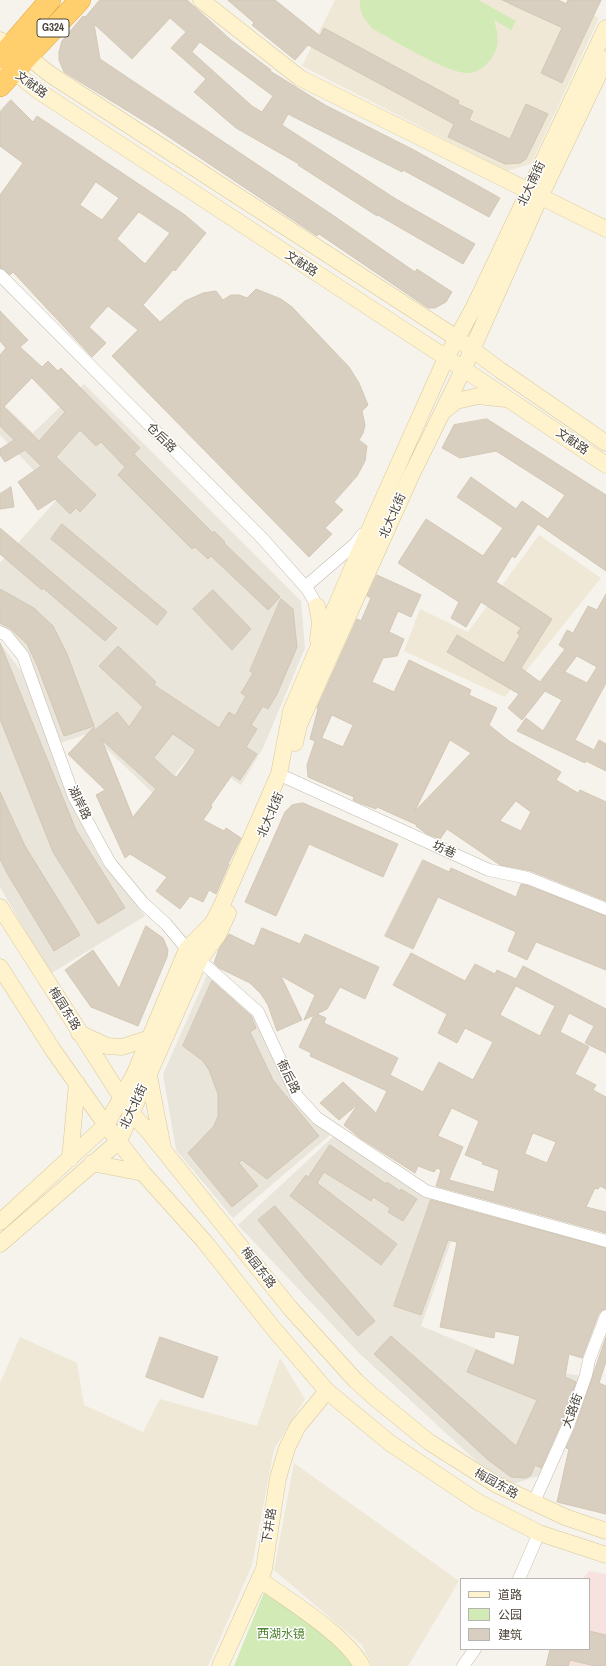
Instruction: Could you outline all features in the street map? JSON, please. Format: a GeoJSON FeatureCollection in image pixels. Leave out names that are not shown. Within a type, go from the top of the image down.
{"type":"FeatureCollection","features":[{"type":"Feature","properties":{"kind":"highway","name":"G324"},"geometry":{"type":"LineString","coordinates":[[7,60],[50,0]]}},
{"type":"Feature","properties":{"kind":"highway","name":"G324"},"geometry":{"type":"LineString","coordinates":[[7,60],[80,0]]}},
{"type":"Feature","properties":{"kind":"main road"},"geometry":{"type":"LineString","coordinates":[[201,0],[300,78],[606,229]]}},
{"type":"Feature","properties":{"kind":"main road","name":"北大南街"},"geometry":{"type":"LineString","coordinates":[[474,345],[534,194],[606,28]]}},
{"type":"Feature","properties":{"kind":"main road","name":"北大南街"},"geometry":{"type":"LineString","coordinates":[[458,339],[606,59]]}},
{"type":"Feature","properties":{"kind":"main road","name":"文献路"},"geometry":{"type":"LineString","coordinates":[[7,60],[51,75],[458,339],[474,345],[606,443]]}},
{"type":"Feature","properties":{"kind":"main road","name":"文献路"},"geometry":{"type":"LineString","coordinates":[[7,60],[37,90],[446,358],[606,465]]}},
{"type":"Feature","properties":{"kind":"main road","name":"北大北街"},"geometry":{"type":"LineString","coordinates":[[0,1222],[106,1125],[123,1097],[150,1038],[193,954],[221,907],[262,809],[279,774],[291,711],[446,358],[458,339]]}},
{"type":"Feature","properties":{"kind":"main road","name":"北大北街"},"geometry":{"type":"LineString","coordinates":[[0,1244],[119,1141],[149,1076],[193,954],[218,935],[228,914],[287,778],[299,725],[405,490],[474,345]]}},
{"type":"Feature","properties":{"kind":"main road"},"geometry":{"type":"LineString","coordinates":[[442,412],[456,401],[478,396],[509,400]]}},
{"type":"Feature","properties":{"kind":"main road"},"geometry":{"type":"LineString","coordinates":[[313,660],[320,622],[317,606]]}},
{"type":"Feature","properties":{"kind":"main road","name":"梅园东路"},"geometry":{"type":"LineString","coordinates":[[0,907],[79,1034],[123,1097],[132,1114],[286,1302],[356,1381],[429,1442],[497,1485],[533,1504],[606,1531]]}},
{"type":"Feature","properties":{"kind":"main road","name":"梅园东路"},"geometry":{"type":"LineString","coordinates":[[0,967],[53,1050],[106,1125],[143,1173],[204,1241],[273,1328],[327,1391],[390,1443],[478,1502],[539,1533],[606,1555]]}},
{"type":"Feature","properties":{"kind":"main road"},"geometry":{"type":"LineString","coordinates":[[79,1034],[107,1046],[122,1047],[150,1038]]}},
{"type":"Feature","properties":{"kind":"main road"},"geometry":{"type":"LineString","coordinates":[[149,1076],[164,1152]]}},
{"type":"Feature","properties":{"kind":"main road"},"geometry":{"type":"LineString","coordinates":[[70,1159],[77,1083]]}},
{"type":"Feature","properties":{"kind":"main road"},"geometry":{"type":"LineString","coordinates":[[92,1163],[143,1173]]}},
{"type":"Feature","properties":{"kind":"main road","name":"下井路"},"geometry":{"type":"LineString","coordinates":[[220,1666],[264,1569],[278,1478],[287,1448],[298,1426],[327,1391]]}},
{"type":"Feature","properties":{"kind":"main road"},"geometry":{"type":"LineString","coordinates":[[259,1579],[329,1630],[357,1658],[362,1666]]}},
{"type":"Feature","properties":{"kind":"street","name":"仓后路"},"geometry":{"type":"LineString","coordinates":[[0,275],[262,538],[305,587],[317,606]]}},
{"type":"Feature","properties":{"kind":"street"},"geometry":{"type":"LineString","coordinates":[[305,587],[355,544],[375,519]]}},
{"type":"Feature","properties":{"kind":"street","name":"湖岸路"},"geometry":{"type":"LineString","coordinates":[[0,632],[6,635],[23,656],[74,797],[110,863],[143,903],[166,924],[193,954]]}},
{"type":"Feature","properties":{"kind":"street","name":"坊巷"},"geometry":{"type":"LineString","coordinates":[[287,778],[489,870],[528,878],[606,909]]}},
{"type":"Feature","properties":{"kind":"street","name":"衙后路"},"geometry":{"type":"LineString","coordinates":[[193,954],[258,1012],[297,1096],[317,1118],[426,1191],[606,1241]]}},
{"type":"Feature","properties":{"kind":"street","name":"大路街"},"geometry":{"type":"LineString","coordinates":[[533,1504],[568,1426],[586,1375],[589,1360],[606,1316]]}},
{"type":"Feature","properties":{"kind":"street"},"geometry":{"type":"LineString","coordinates":[[519,1578],[539,1533]]}},
{"type":"Feature","properties":{"kind":"street"},"geometry":{"type":"LineString","coordinates":[[463,1666],[474,1650]]}},
{"type":"Feature","properties":{"kind":"shaded area"},"geometry":{"type":"Polygon","coordinates":[[[335,0],[500,0],[508,5],[510,0],[560,0],[599,18],[531,164],[507,171],[302,66],[335,0]]]}},
{"type":"Feature","properties":{"kind":"shaded area"},"geometry":{"type":"Polygon","coordinates":[[[84,384],[301,601],[305,648],[263,748],[241,785],[194,752],[175,774],[179,779],[160,800],[90,733],[60,743],[42,695],[0,628],[0,562],[59,497],[0,435],[0,401],[33,433],[84,384]]]}},
{"type":"Feature","properties":{"kind":"shaded area"},"geometry":{"type":"Polygon","coordinates":[[[539,535],[601,578],[505,697],[404,651],[420,609],[468,632],[539,535]]]}},
{"type":"Feature","properties":{"kind":"shaded area"},"geometry":{"type":"Polygon","coordinates":[[[0,643],[24,675],[69,799],[102,863],[145,916],[50,974],[0,887],[0,643]]]}},
{"type":"Feature","properties":{"kind":"shaded area"},"geometry":{"type":"Polygon","coordinates":[[[208,973],[251,1009],[291,1095],[330,1135],[233,1218],[176,1150],[163,1074],[208,973]]]}},
{"type":"Feature","properties":{"kind":"shaded area"},"geometry":{"type":"Polygon","coordinates":[[[336,1134],[425,1194],[464,1205],[421,1326],[511,1363],[581,1376],[583,1379],[541,1475],[510,1485],[475,1460],[358,1352],[238,1225],[336,1134]]]}},
{"type":"Feature","properties":{"kind":"shaded area"},"geometry":{"type":"Polygon","coordinates":[[[20,1337],[77,1363],[84,1405],[143,1432],[160,1399],[257,1426],[280,1358],[305,1399],[274,1449],[252,1565],[208,1666],[0,1666],[0,1383],[20,1337]]]}},
{"type":"Feature","properties":{"kind":"shaded area"},"geometry":{"type":"Polygon","coordinates":[[[294,1463],[459,1581],[408,1666],[372,1666],[362,1645],[274,1570],[294,1463]]]}},
{"type":"Feature","properties":{"kind":"shaded area"},"geometry":{"type":"Polygon","coordinates":[[[589,1571],[606,1574],[606,1666],[557,1666],[587,1650],[590,1650],[590,1578],[583,1578],[589,1571]]]}},
{"type":"Feature","properties":{"kind":"green space"},"geometry":{"type":"Polygon","coordinates":[[[360,0],[478,0],[516,21],[511,30],[494,20],[498,40],[496,50],[490,60],[479,70],[470,73],[461,72],[449,69],[436,63],[373,29],[363,16],[360,9],[360,0]]]}},
{"type":"Feature","properties":{"kind":"green space","name":"西湖水镜"},"geometry":{"type":"Polygon","coordinates":[[[267,1585],[362,1666],[234,1666],[267,1585]]]}},
{"type":"Feature","properties":{"kind":"building"},"geometry":{"type":"Polygon","coordinates":[[[100,0],[187,0],[231,40],[271,70],[270,71],[325,105],[414,150],[500,198],[489,217],[403,170],[402,172],[288,114],[282,125],[396,199],[475,244],[463,264],[378,215],[377,216],[298,165],[299,164],[236,128],[194,92],[206,79],[171,48],[186,32],[170,18],[132,59],[94,24],[100,59],[415,272],[417,269],[452,292],[446,302],[435,308],[428,308],[319,234],[317,236],[157,129],[64,72],[59,60],[59,52],[62,41],[83,16],[85,17],[100,0]],[[200,42],[192,52],[252,106],[262,112],[273,96],[200,42]]]}},
{"type":"Feature","properties":{"kind":"building"},"geometry":{"type":"Polygon","coordinates":[[[228,0],[275,0],[320,36],[324,28],[459,101],[458,104],[473,111],[469,120],[510,139],[526,104],[548,114],[526,159],[520,163],[505,164],[448,137],[454,124],[308,45],[295,60],[252,25],[254,23],[228,0]]]}},
{"type":"Feature","properties":{"kind":"building"},"geometry":{"type":"Polygon","coordinates":[[[502,0],[558,0],[566,4],[568,0],[601,0],[562,83],[541,73],[562,28],[502,0]]]}},
{"type":"Feature","properties":{"kind":"building"},"geometry":{"type":"Polygon","coordinates":[[[11,100],[33,122],[37,116],[185,215],[206,233],[175,271],[174,269],[143,305],[160,322],[185,301],[203,293],[216,291],[223,300],[231,295],[239,295],[247,298],[256,289],[281,299],[292,307],[349,367],[359,383],[368,405],[362,411],[365,425],[359,440],[367,446],[365,461],[357,476],[334,502],[343,510],[325,528],[332,534],[309,557],[112,356],[138,330],[108,306],[89,327],[106,343],[92,357],[13,272],[10,275],[0,268],[0,195],[23,163],[0,146],[0,112],[11,100]],[[96,182],[80,205],[102,220],[119,198],[96,182]],[[139,212],[117,239],[145,264],[170,233],[139,212]]]}},
{"type":"Feature","properties":{"kind":"building"},"geometry":{"type":"Polygon","coordinates":[[[0,311],[28,340],[20,347],[42,367],[48,361],[58,371],[61,368],[140,448],[134,454],[280,597],[268,610],[211,556],[208,559],[195,547],[192,549],[118,475],[125,467],[101,442],[96,446],[80,430],[56,457],[96,495],[80,512],[76,508],[70,514],[55,499],[38,510],[18,482],[41,466],[25,450],[5,462],[0,455],[0,449],[14,440],[0,426],[0,355],[6,348],[0,341],[0,311]],[[32,378],[4,407],[39,441],[65,412],[32,378]]]}},
{"type":"Feature","properties":{"kind":"building"},"geometry":{"type":"Polygon","coordinates":[[[487,419],[606,495],[606,571],[538,524],[515,558],[512,556],[496,582],[552,619],[521,668],[540,682],[565,649],[559,645],[567,630],[573,633],[588,606],[597,610],[606,594],[606,683],[575,740],[594,750],[599,740],[606,744],[606,771],[586,761],[585,763],[517,731],[526,718],[543,731],[562,700],[545,691],[522,720],[508,708],[519,694],[447,652],[457,635],[504,663],[520,635],[517,633],[521,628],[481,602],[466,627],[451,618],[459,602],[398,563],[426,519],[483,556],[503,528],[457,497],[471,477],[516,509],[522,501],[548,519],[565,495],[496,451],[460,458],[442,448],[454,425],[487,419]],[[577,656],[565,672],[587,683],[597,667],[577,656]]]}},
{"type":"Feature","properties":{"kind":"building"},"geometry":{"type":"Polygon","coordinates":[[[11,487],[14,507],[0,509],[0,494],[11,487]]]}},
{"type":"Feature","properties":{"kind":"building"},"geometry":{"type":"Polygon","coordinates":[[[62,524],[167,612],[157,625],[51,539],[62,524]]]}},
{"type":"Feature","properties":{"kind":"building"},"geometry":{"type":"Polygon","coordinates":[[[0,528],[117,628],[105,641],[43,588],[42,590],[0,554],[0,528]]]}},
{"type":"Feature","properties":{"kind":"building"},"geometry":{"type":"Polygon","coordinates":[[[377,575],[421,595],[411,617],[398,611],[389,632],[404,639],[397,656],[383,658],[372,682],[394,692],[409,660],[471,690],[469,695],[497,708],[489,725],[509,741],[561,772],[556,780],[578,793],[580,790],[606,802],[606,901],[531,871],[500,865],[447,829],[440,839],[427,834],[416,826],[417,825],[377,807],[376,809],[357,802],[353,800],[354,797],[308,777],[307,765],[315,741],[310,739],[317,708],[357,619],[361,621],[371,598],[367,596],[377,575]],[[332,715],[322,738],[343,747],[353,725],[332,715]],[[450,740],[415,811],[471,753],[450,740]],[[516,801],[500,821],[521,831],[531,812],[516,801]]]}},
{"type":"Feature","properties":{"kind":"building"},"geometry":{"type":"Polygon","coordinates":[[[0,589],[34,608],[53,626],[67,654],[94,726],[64,736],[37,665],[27,644],[10,628],[0,623],[0,589]]]}},
{"type":"Feature","properties":{"kind":"building"},"geometry":{"type":"Polygon","coordinates":[[[213,590],[251,629],[232,650],[193,609],[213,590]]]}},
{"type":"Feature","properties":{"kind":"building"},"geometry":{"type":"Polygon","coordinates":[[[281,599],[293,609],[297,647],[277,694],[268,709],[263,706],[251,725],[257,729],[246,747],[257,754],[240,780],[232,775],[211,805],[212,807],[203,820],[224,831],[226,828],[241,838],[228,864],[216,894],[209,890],[203,902],[190,896],[180,909],[156,891],[167,877],[130,854],[125,858],[96,795],[105,790],[68,754],[94,727],[95,730],[117,712],[129,727],[143,707],[99,666],[118,646],[156,682],[154,685],[219,728],[229,712],[235,716],[246,696],[241,693],[253,673],[250,671],[281,599]],[[173,734],[154,758],[176,778],[196,750],[173,734]],[[102,740],[133,817],[156,789],[102,740]]]}},
{"type":"Feature","properties":{"kind":"building"},"geometry":{"type":"Polygon","coordinates":[[[0,643],[76,830],[125,908],[98,924],[53,852],[0,719],[0,643]]]}},
{"type":"Feature","properties":{"kind":"building"},"geometry":{"type":"Polygon","coordinates":[[[0,792],[25,846],[80,935],[54,951],[0,859],[0,792]]]}},
{"type":"Feature","properties":{"kind":"building"},"geometry":{"type":"Polygon","coordinates":[[[303,803],[398,844],[383,877],[309,844],[276,916],[245,902],[285,812],[292,805],[303,803]]]}},
{"type":"Feature","properties":{"kind":"building"},"geometry":{"type":"Polygon","coordinates":[[[423,860],[449,872],[451,868],[516,897],[521,884],[526,885],[606,916],[606,970],[536,942],[527,960],[508,951],[516,932],[438,897],[413,949],[385,936],[423,860]]]}},
{"type":"Feature","properties":{"kind":"building"},"geometry":{"type":"Polygon","coordinates":[[[146,926],[163,938],[168,950],[167,957],[138,1026],[91,1007],[65,970],[93,950],[119,988],[146,926]]]}},
{"type":"Feature","properties":{"kind":"building"},"geometry":{"type":"Polygon","coordinates":[[[262,928],[300,944],[305,934],[379,967],[365,999],[340,987],[327,1009],[317,1014],[326,1018],[324,1023],[398,1058],[390,1075],[423,1092],[439,1062],[473,1080],[493,1042],[465,1028],[457,1043],[438,1033],[447,1014],[393,985],[411,953],[465,981],[475,964],[495,974],[497,970],[516,979],[523,966],[606,1009],[606,1053],[585,1043],[594,1026],[569,1013],[560,1032],[589,1047],[575,1074],[596,1085],[593,1090],[606,1097],[606,1189],[600,1186],[598,1189],[595,1188],[586,1207],[606,1212],[606,1233],[436,1186],[441,1170],[437,1168],[434,1172],[418,1166],[415,1173],[360,1138],[344,1125],[358,1104],[339,1120],[320,1103],[343,1082],[376,1113],[387,1091],[310,1056],[311,1053],[299,1047],[314,1015],[304,1020],[315,995],[281,976],[302,1020],[277,1031],[268,1005],[261,994],[250,983],[219,968],[214,963],[219,949],[229,934],[254,946],[262,928]],[[516,986],[500,1015],[540,1036],[555,1006],[516,986]],[[452,1108],[438,1136],[463,1147],[449,1180],[494,1192],[499,1170],[482,1164],[483,1162],[465,1155],[479,1121],[452,1108]],[[533,1133],[525,1154],[547,1163],[556,1142],[533,1133]]]}},
{"type":"Feature","properties":{"kind":"building"},"geometry":{"type":"Polygon","coordinates":[[[212,981],[251,1016],[256,1028],[250,1032],[273,1080],[319,1136],[267,1179],[242,1160],[239,1163],[258,1186],[232,1207],[188,1153],[214,1126],[218,1116],[218,1094],[209,1070],[203,1061],[183,1046],[212,981]]]}},
{"type":"Feature","properties":{"kind":"building"},"geometry":{"type":"Polygon","coordinates":[[[330,1145],[386,1184],[387,1182],[400,1191],[401,1189],[417,1199],[403,1221],[388,1212],[390,1208],[373,1197],[371,1201],[324,1172],[317,1183],[397,1244],[381,1265],[290,1196],[306,1175],[308,1177],[330,1145]]]}},
{"type":"Feature","properties":{"kind":"building"},"geometry":{"type":"Polygon","coordinates":[[[431,1200],[606,1248],[606,1309],[599,1313],[582,1358],[569,1354],[565,1377],[576,1382],[561,1423],[541,1468],[535,1465],[531,1475],[526,1478],[511,1477],[487,1459],[374,1354],[391,1336],[516,1446],[537,1400],[467,1372],[476,1350],[514,1366],[520,1336],[495,1331],[494,1338],[440,1327],[457,1242],[448,1240],[421,1315],[394,1306],[431,1200]]]}},
{"type":"Feature","properties":{"kind":"building"},"geometry":{"type":"Polygon","coordinates":[[[275,1206],[375,1321],[358,1336],[305,1277],[258,1220],[275,1206]]]}},
{"type":"Feature","properties":{"kind":"building"},"geometry":{"type":"Polygon","coordinates":[[[160,1337],[218,1357],[203,1398],[146,1377],[160,1337]]]}},
{"type":"Feature","properties":{"kind":"building"},"geometry":{"type":"Polygon","coordinates":[[[606,1337],[606,1361],[599,1383],[606,1386],[606,1514],[557,1502],[569,1449],[566,1448],[575,1428],[606,1337]]]}},
{"type":"Feature","properties":{"kind":"building"},"geometry":{"type":"Polygon","coordinates":[[[590,1631],[606,1635],[606,1666],[595,1666],[570,1660],[568,1666],[546,1666],[550,1650],[590,1650],[590,1631]]]}}]}
